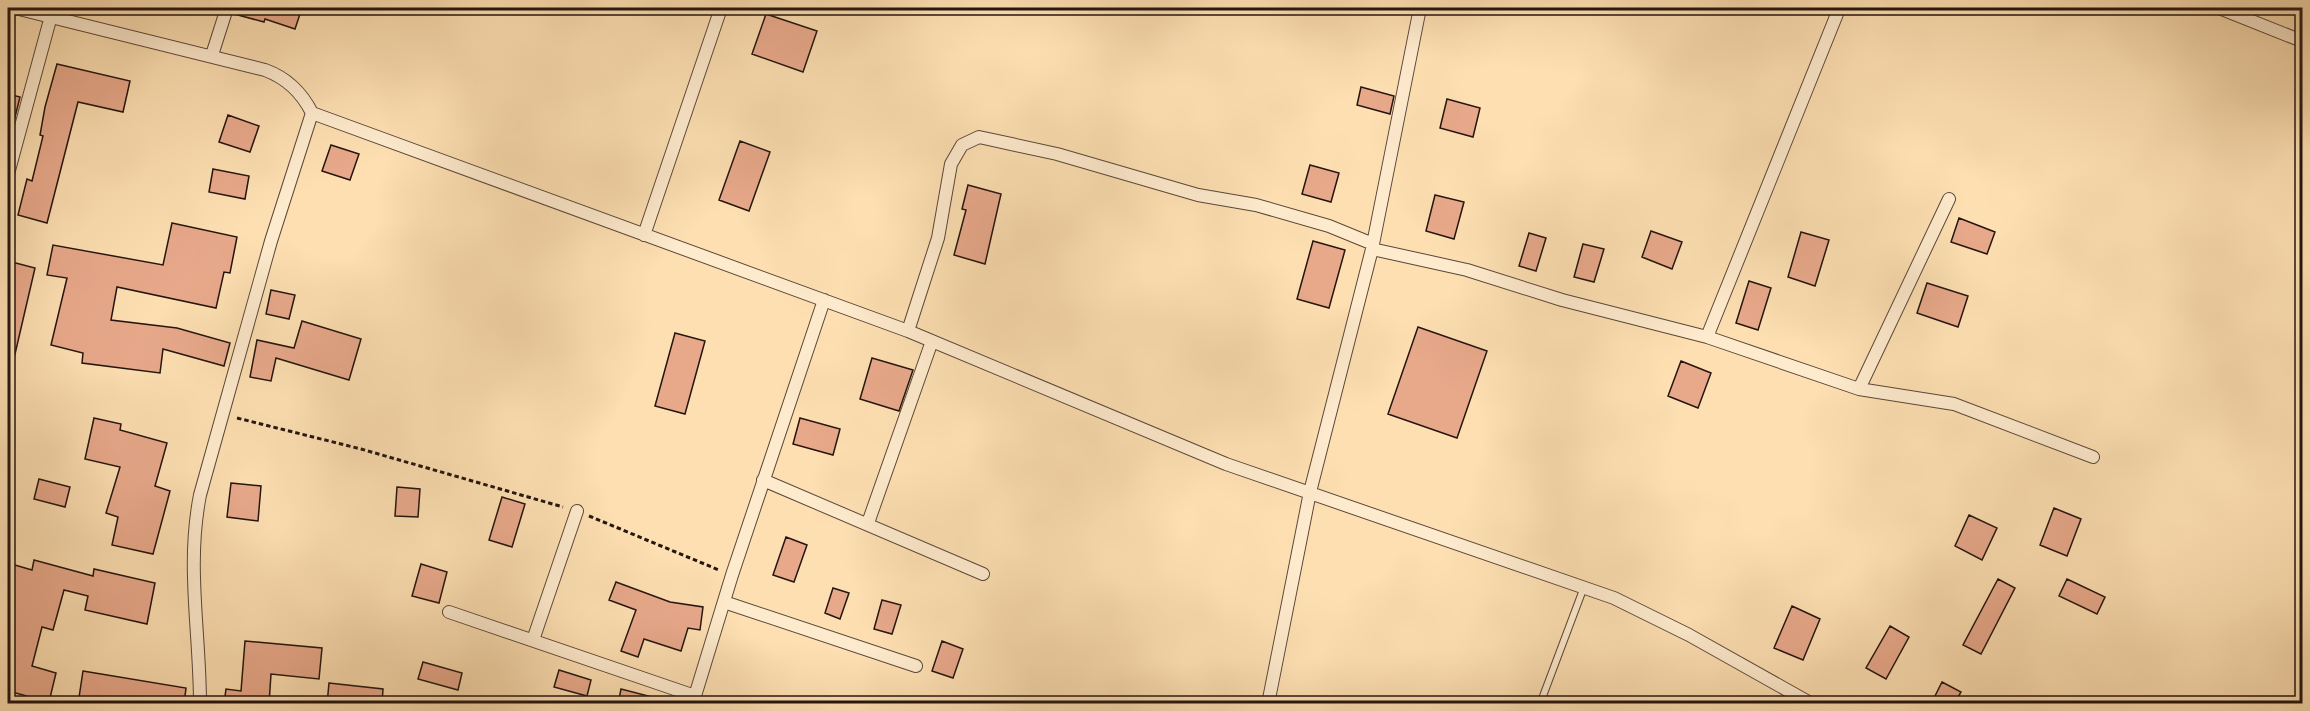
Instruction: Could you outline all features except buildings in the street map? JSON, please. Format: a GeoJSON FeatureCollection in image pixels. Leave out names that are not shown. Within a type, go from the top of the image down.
{"type":"FeatureCollection","features":[{"type":"Feature","properties":{"kind":"street"},"geometry":{"type":"LineString","coordinates":[[15,8],[278,74],[301,95],[312,113],[908,331],[1226,464],[1584,587],[1689,635],[1812,704]]}},
{"type":"Feature","properties":{"kind":"street"},"geometry":{"type":"LineString","coordinates":[[212,56],[227,8]]}},
{"type":"Feature","properties":{"kind":"street"},"geometry":{"type":"LineString","coordinates":[[644,236],[721,8]]}},
{"type":"Feature","properties":{"kind":"street"},"geometry":{"type":"LineString","coordinates":[[1268,704],[1310,492],[1376,248],[1420,8]]}},
{"type":"Feature","properties":{"kind":"street"},"geometry":{"type":"LineString","coordinates":[[2218,8],[2302,41]]}},
{"type":"Feature","properties":{"kind":"street"},"geometry":{"type":"LineString","coordinates":[[1707,337],[1839,9]]}},
{"type":"Feature","properties":{"kind":"street"},"geometry":{"type":"LineString","coordinates":[[8,174],[51,16]]}},
{"type":"Feature","properties":{"kind":"street"},"geometry":{"type":"LineString","coordinates":[[200,704],[193,531],[210,454],[265,263],[312,113]]}},
{"type":"Feature","properties":{"kind":"street"},"geometry":{"type":"LineString","coordinates":[[908,331],[938,238],[951,164],[962,145],[979,137],[1046,152],[1198,195],[1256,205],[1329,226],[1376,248],[1467,270],[1642,322],[1707,337],[1859,389],[1954,404],[2093,457]]}},
{"type":"Feature","properties":{"kind":"street"},"geometry":{"type":"LineString","coordinates":[[1859,389],[1949,199]]}},
{"type":"Feature","properties":{"kind":"street"},"geometry":{"type":"LineString","coordinates":[[450,612],[696,700],[732,575],[824,300]]}},
{"type":"Feature","properties":{"kind":"street"},"geometry":{"type":"LineString","coordinates":[[868,523],[932,341]]}},
{"type":"Feature","properties":{"kind":"street"},"geometry":{"type":"LineString","coordinates":[[763,480],[983,574]]}},
{"type":"Feature","properties":{"kind":"street"},"geometry":{"type":"LineString","coordinates":[[533,640],[577,511]]}},
{"type":"Feature","properties":{"kind":"street"},"geometry":{"type":"LineString","coordinates":[[724,602],[916,666]]}},
{"type":"Feature","properties":{"kind":"lane"},"geometry":{"type":"LineString","coordinates":[[1540,704],[1584,587]]}},
{"type":"Feature","properties":{"kind":"path"},"geometry":{"type":"LineString","coordinates":[[223,414],[361,449],[577,511],[732,575]]}}]}
